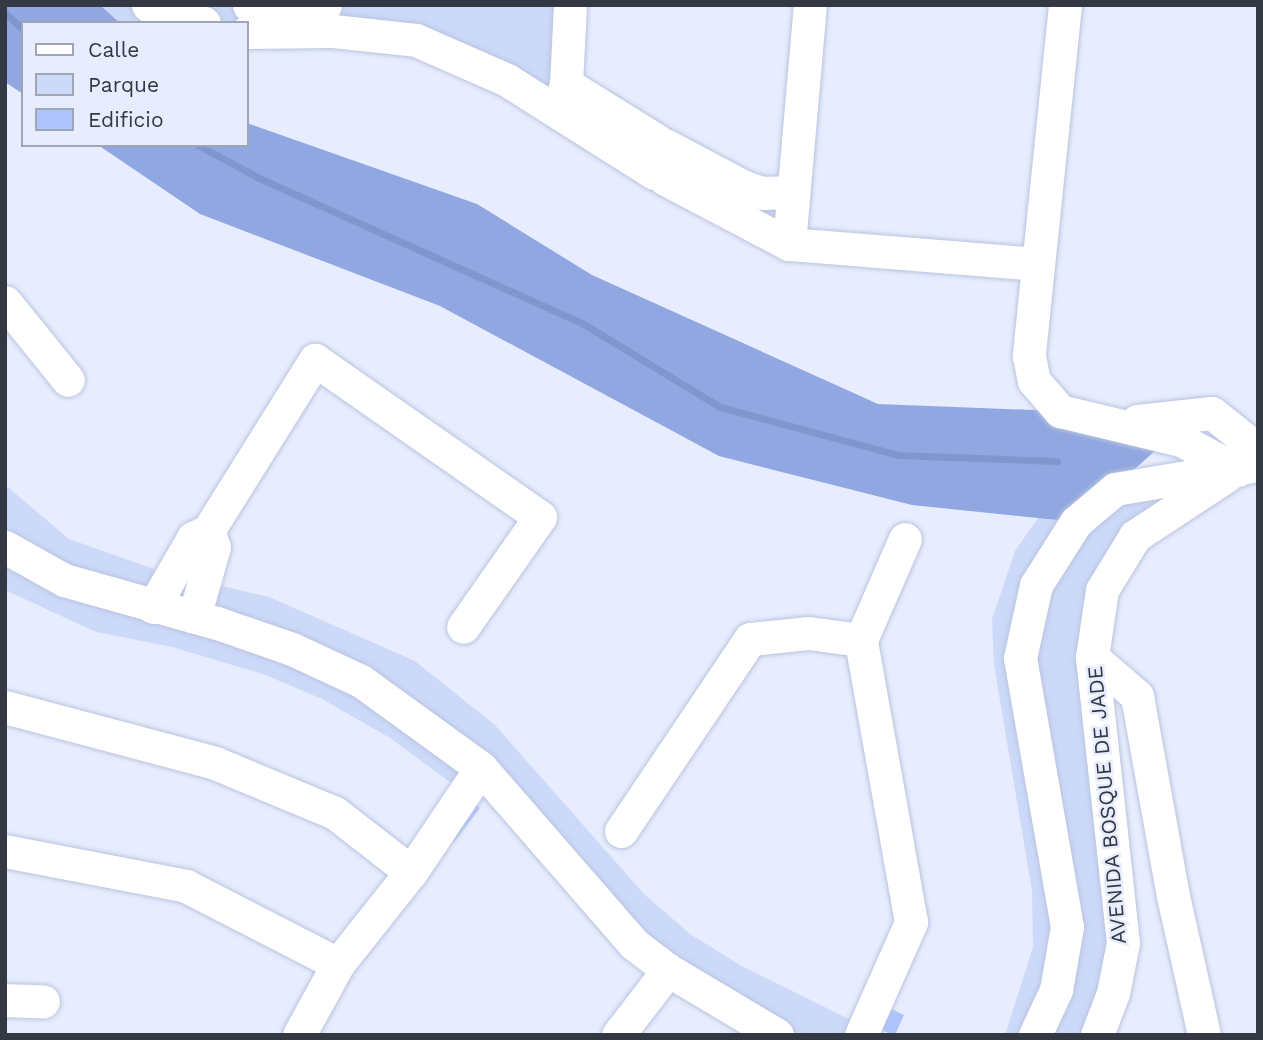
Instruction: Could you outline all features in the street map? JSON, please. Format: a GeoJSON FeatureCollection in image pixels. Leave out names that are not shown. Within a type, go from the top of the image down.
{"type":"FeatureCollection","features":[{"type":"Feature","properties":{"kind":"street"},"geometry":{"type":"LineString","coordinates":[[148,5],[159,13],[195,21]]}},
{"type":"Feature","properties":{"kind":"street"},"geometry":{"type":"LineString","coordinates":[[249,5],[325,5]]}},
{"type":"Feature","properties":{"kind":"street"},"geometry":{"type":"LineString","coordinates":[[562,97],[570,5]]}},
{"type":"Feature","properties":{"kind":"street"},"geometry":{"type":"LineString","coordinates":[[789,244],[810,5]]}},
{"type":"Feature","properties":{"kind":"street"},"geometry":{"type":"LineString","coordinates":[[1065,5],[1029,356],[1034,381],[1060,411],[1114,424],[1157,449],[1252,460]]}},
{"type":"Feature","properties":{"kind":"street"},"geometry":{"type":"LineString","coordinates":[[248,32],[333,31],[416,40],[507,80],[562,97],[789,244],[1037,264]]}},
{"type":"Feature","properties":{"kind":"street"},"geometry":{"type":"LineString","coordinates":[[653,155],[762,193],[793,192]]}},
{"type":"Feature","properties":{"kind":"street"},"geometry":{"type":"LineString","coordinates":[[5,302],[68,380]]}},
{"type":"Feature","properties":{"kind":"street"},"geometry":{"type":"LineString","coordinates":[[153,607],[193,538],[208,531],[315,360],[540,517],[463,626]]}},
{"type":"Feature","properties":{"kind":"street"},"geometry":{"type":"LineString","coordinates":[[1114,424],[1212,413],[1252,460]]}},
{"type":"Feature","properties":{"kind":"street"},"geometry":{"type":"LineString","coordinates":[[1035,1035],[1056,990],[1067,927],[1020,658],[1036,585],[1076,522],[1115,489],[1252,460]]}},
{"type":"Feature","properties":{"kind":"street","name":"AVENIDA BOSQUE DE JADE"},"geometry":{"type":"LineString","coordinates":[[1097,1035],[1114,993],[1123,943],[1092,657],[1102,590],[1135,536],[1181,501],[1252,460]]}},
{"type":"Feature","properties":{"kind":"street"},"geometry":{"type":"LineString","coordinates":[[194,617],[214,547],[208,531]]}},
{"type":"Feature","properties":{"kind":"street"},"geometry":{"type":"LineString","coordinates":[[861,1035],[911,922],[861,640],[905,539]]}},
{"type":"Feature","properties":{"kind":"street"},"geometry":{"type":"LineString","coordinates":[[5,547],[64,580],[194,617],[292,649],[361,681],[481,768],[600,909],[668,970],[777,1035]]}},
{"type":"Feature","properties":{"kind":"street"},"geometry":{"type":"LineString","coordinates":[[621,831],[750,639],[808,633],[861,640]]}},
{"type":"Feature","properties":{"kind":"street"},"geometry":{"type":"LineString","coordinates":[[1092,657],[1136,696],[1173,896],[1204,1035]]}},
{"type":"Feature","properties":{"kind":"street"},"geometry":{"type":"LineString","coordinates":[[5,707],[215,763],[335,813],[411,872]]}},
{"type":"Feature","properties":{"kind":"street"},"geometry":{"type":"LineString","coordinates":[[299,1035],[338,964],[411,872],[481,768]]}},
{"type":"Feature","properties":{"kind":"street"},"geometry":{"type":"LineString","coordinates":[[5,851],[186,886],[338,964]]}},
{"type":"Feature","properties":{"kind":"street"},"geometry":{"type":"LineString","coordinates":[[618,1035],[668,970]]}},
{"type":"Feature","properties":{"kind":"street"},"geometry":{"type":"LineString","coordinates":[[5,1000],[43,1001]]}},
{"type":"Feature","properties":{"kind":"green space"},"geometry":{"type":"Polygon","coordinates":[[[100,5],[570,5],[566,84],[779,194],[789,244],[458,57],[248,23],[248,21],[118,21],[100,5]]]}},
{"type":"Feature","properties":{"kind":"green space"},"geometry":{"type":"Polygon","coordinates":[[[5,485],[69,539],[171,575],[154,606],[194,617],[205,582],[269,597],[415,661],[495,725],[644,894],[690,934],[740,965],[865,1027],[861,1035],[777,1035],[668,970],[481,768],[465,793],[390,738],[322,699],[263,674],[172,647],[96,632],[5,590],[5,485]]]}},
{"type":"Feature","properties":{"kind":"green space"},"geometry":{"type":"Polygon","coordinates":[[[1115,489],[1181,501],[1102,590],[1123,943],[1097,1035],[1005,1035],[1033,947],[1032,891],[994,665],[992,619],[1015,551],[1038,518],[1076,522],[1115,489]]]}},
{"type":"Feature","properties":{"kind":"shaded area"},"geometry":{"type":"Polygon","coordinates":[[[5,5],[100,5],[118,21],[21,21],[21,93],[5,82],[5,5]]]}},
{"type":"Feature","properties":{"kind":"shaded area"},"geometry":{"type":"Polygon","coordinates":[[[248,123],[477,204],[592,275],[878,404],[1060,411],[1157,449],[1076,522],[912,505],[719,456],[440,306],[200,214],[101,147],[248,147],[248,123]]]}},
{"type":"Feature","properties":{"kind":"building"},"geometry":{"type":"Polygon","coordinates":[[[466,798],[480,808],[454,842],[440,832],[466,798]]]}},
{"type":"Feature","properties":{"kind":"building"},"geometry":{"type":"Polygon","coordinates":[[[879,1003],[904,1015],[895,1035],[869,1026],[879,1003]]]}},
{"type":"Feature","properties":{"kind":"waterway"},"geometry":{"type":"LineString","coordinates":[[5,13],[21,27]]}},
{"type":"Feature","properties":{"kind":"waterway"},"geometry":{"type":"LineString","coordinates":[[202,147],[259,178],[582,323],[720,407],[898,455],[1057,461]]}}]}
